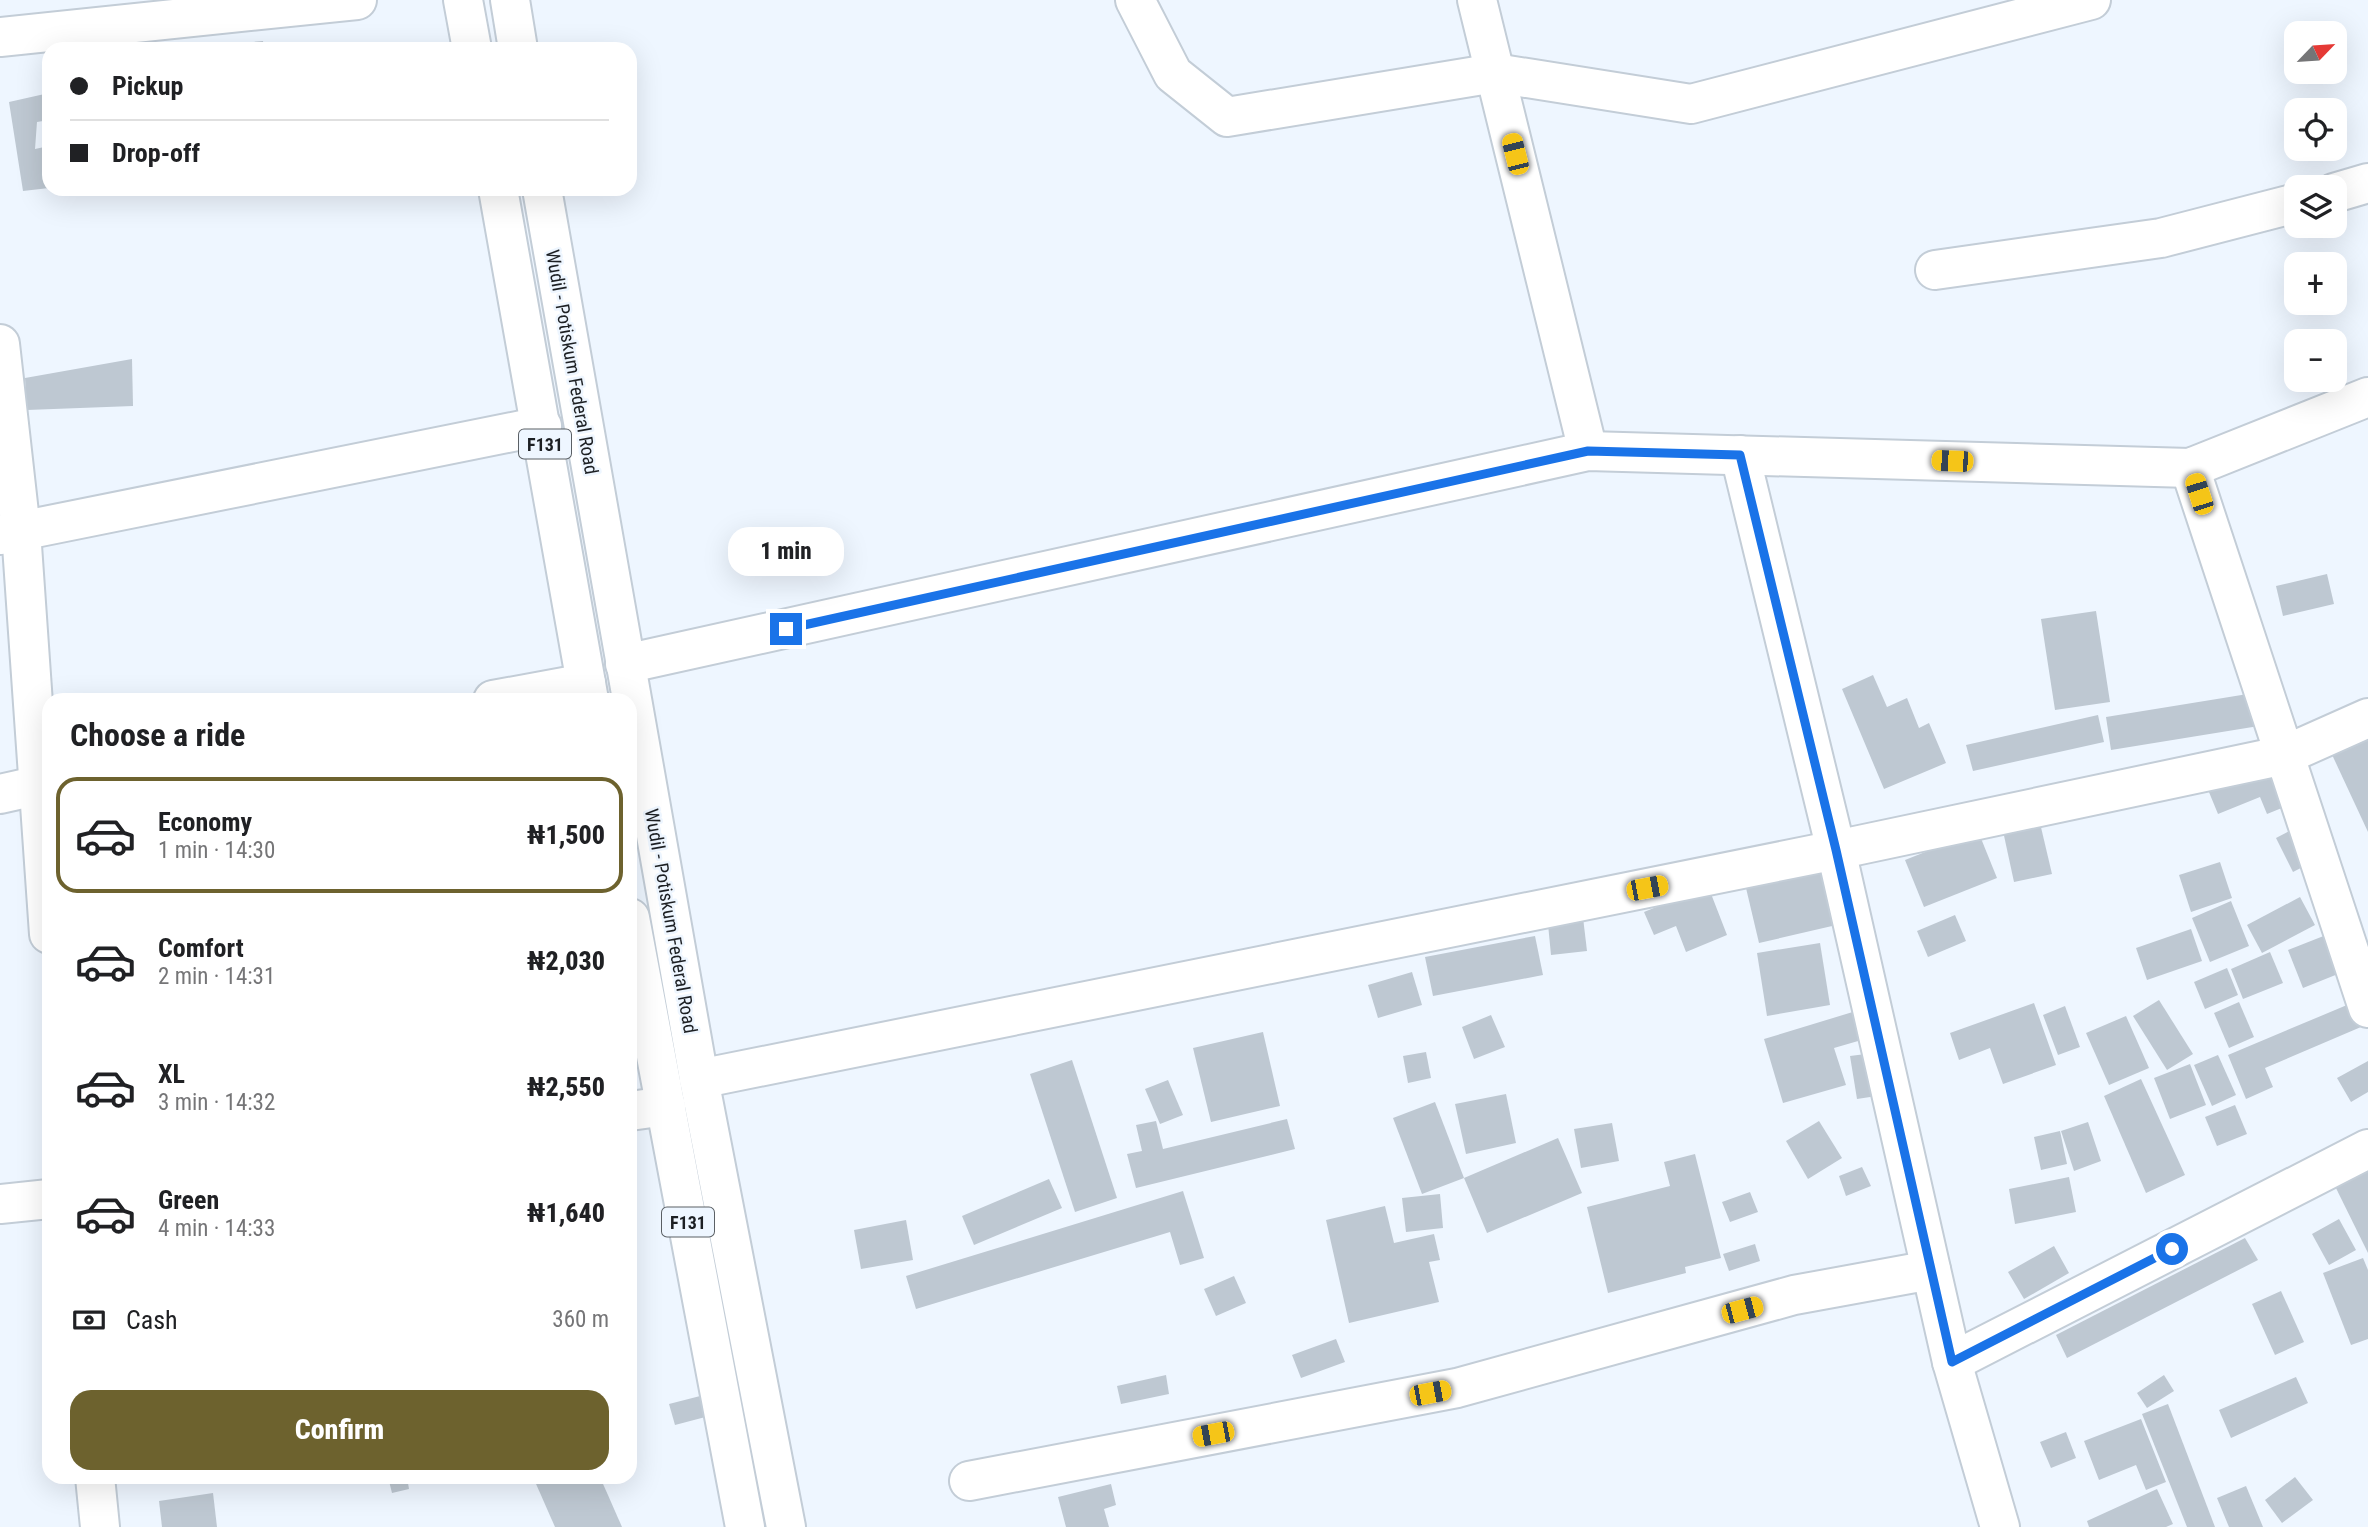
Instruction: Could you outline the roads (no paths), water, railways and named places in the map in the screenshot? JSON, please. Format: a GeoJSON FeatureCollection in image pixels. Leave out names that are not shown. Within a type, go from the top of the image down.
{"type":"FeatureCollection","features":[{"type":"Feature","properties":{"kind":"street"},"geometry":{"type":"LineString","coordinates":[[0,37],[357,0]]}},
{"type":"Feature","properties":{"kind":"street"},"geometry":{"type":"LineString","coordinates":[[463,0],[471,42]]}},
{"type":"Feature","properties":{"kind":"street"},"geometry":{"type":"LineString","coordinates":[[510,0],[517,42]]}},
{"type":"Feature","properties":{"kind":"street"},"geometry":{"type":"LineString","coordinates":[[1135,0],[1172,74],[1227,117],[1495,73],[1691,104],[2091,0]]}},
{"type":"Feature","properties":{"kind":"street"},"geometry":{"type":"LineString","coordinates":[[1477,0],[1588,451]]}},
{"type":"Feature","properties":{"kind":"street"},"geometry":{"type":"LineString","coordinates":[[2347,189],[2368,183]]}},
{"type":"Feature","properties":{"kind":"street","name":"F131"},"geometry":{"type":"LineString","coordinates":[[499,196],[587,691]]}},
{"type":"Feature","properties":{"kind":"street","name":"Wudil - Potiskum Federal Road"},"geometry":{"type":"LineString","coordinates":[[543,196],[630,693]]}},
{"type":"Feature","properties":{"kind":"street"},"geometry":{"type":"LineString","coordinates":[[1935,270],[2161,237],[2284,206]]}},
{"type":"Feature","properties":{"kind":"street"},"geometry":{"type":"LineString","coordinates":[[0,344],[11,533],[42,769]]}},
{"type":"Feature","properties":{"kind":"street"},"geometry":{"type":"LineString","coordinates":[[625,664],[1588,451],[2190,468],[2368,397]]}},
{"type":"Feature","properties":{"kind":"street"},"geometry":{"type":"LineString","coordinates":[[11,533],[542,426]]}},
{"type":"Feature","properties":{"kind":"street"},"geometry":{"type":"LineString","coordinates":[[1740,455],[1836,850],[1952,1362],[2000,1527]]}},
{"type":"Feature","properties":{"kind":"street"},"geometry":{"type":"LineString","coordinates":[[2190,468],[2368,1008]]}},
{"type":"Feature","properties":{"kind":"street"},"geometry":{"type":"LineString","coordinates":[[566,693],[587,691]]}},
{"type":"Feature","properties":{"kind":"street"},"geometry":{"type":"LineString","coordinates":[[699,1079],[1836,850],[2285,755],[2368,718]]}},
{"type":"Feature","properties":{"kind":"street","name":"Wudil - Potiskum Federal Road"},"geometry":{"type":"LineString","coordinates":[[637,731],[699,1079],[786,1527]]}},
{"type":"Feature","properties":{"kind":"street"},"geometry":{"type":"LineString","coordinates":[[0,794],[42,784]]}},
{"type":"Feature","properties":{"kind":"street","name":"Wudil - Potiskum Federal Road"},"geometry":{"type":"LineString","coordinates":[[637,992],[648,1109],[746,1527]]}},
{"type":"Feature","properties":{"kind":"street"},"geometry":{"type":"LineString","coordinates":[[1952,1362],[2368,1149]]}},
{"type":"Feature","properties":{"kind":"street"},"geometry":{"type":"LineString","coordinates":[[0,1204],[42,1200]]}},
{"type":"Feature","properties":{"kind":"street"},"geometry":{"type":"LineString","coordinates":[[969,1481],[1457,1388],[1794,1295],[1931,1270]]}},
{"type":"Feature","properties":{"kind":"street"},"geometry":{"type":"LineString","coordinates":[[96,1484],[100,1527]]}}]}
